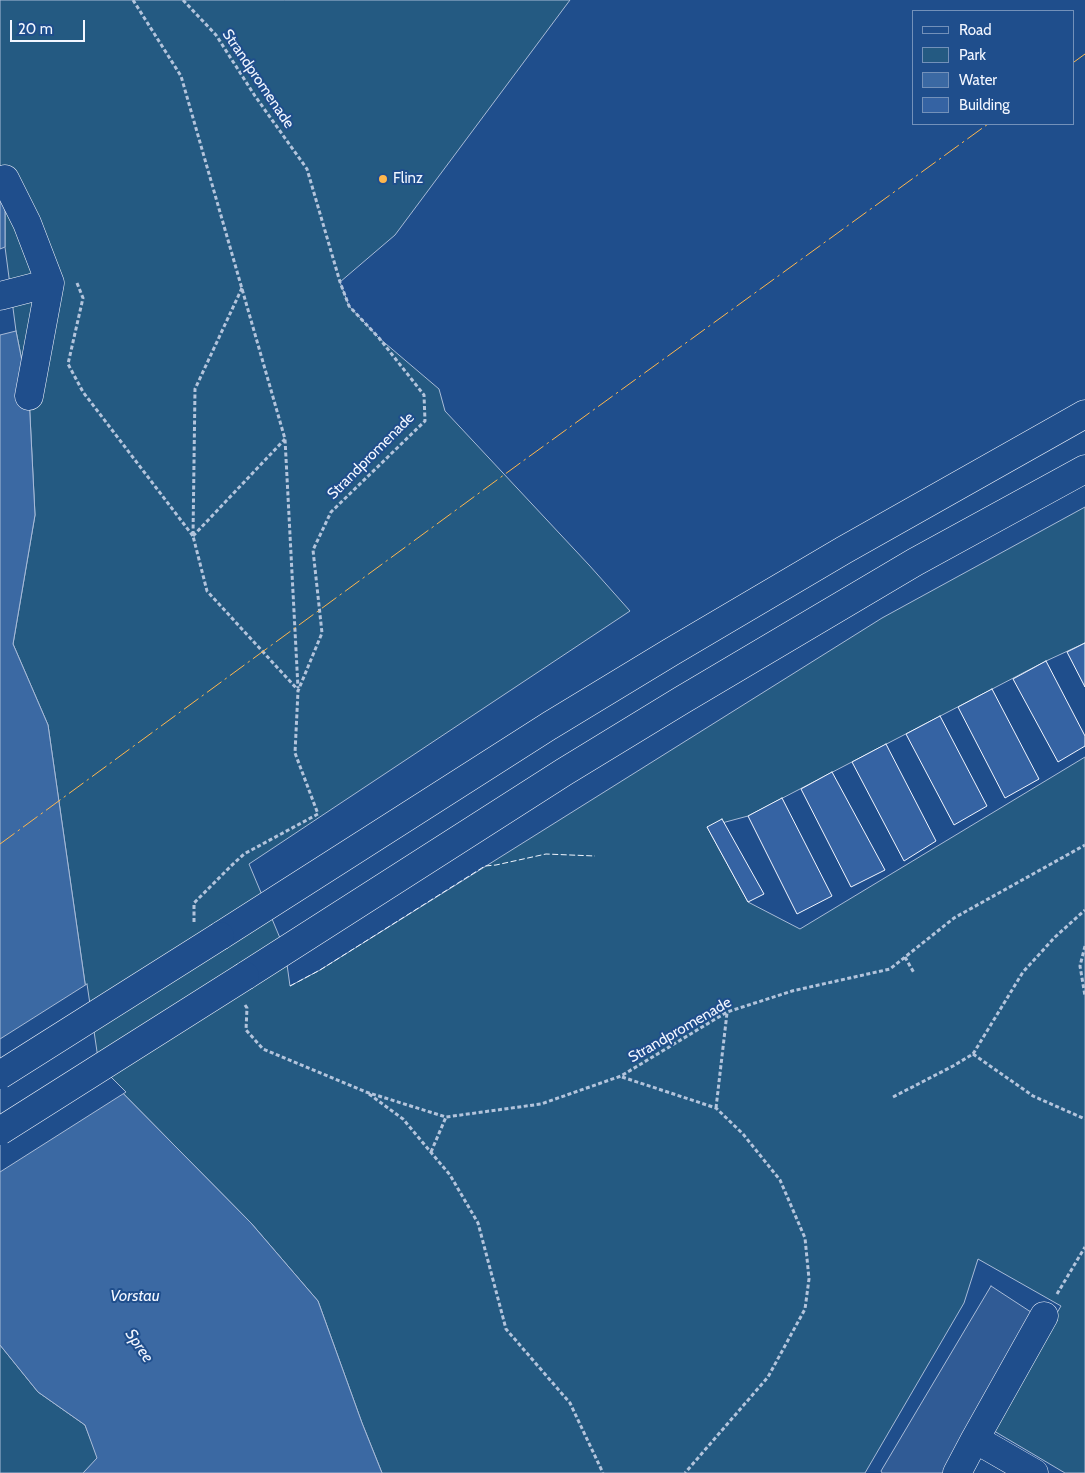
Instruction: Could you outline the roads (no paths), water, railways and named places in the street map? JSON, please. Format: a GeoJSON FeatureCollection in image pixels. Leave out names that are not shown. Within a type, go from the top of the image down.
{"type":"FeatureCollection","features":[{"type":"Feature","properties":{"kind":"main road"},"geometry":{"type":"LineString","coordinates":[[5,179],[27,223],[50,283],[29,396]]}},
{"type":"Feature","properties":{"kind":"main road"},"geometry":{"type":"LineString","coordinates":[[0,296],[50,283]]}},
{"type":"Feature","properties":{"kind":"main road"},"geometry":{"type":"LineString","coordinates":[[0,1075],[549,726],[844,550],[1085,414]]}},
{"type":"Feature","properties":{"kind":"main road"},"geometry":{"type":"LineString","coordinates":[[0,1131],[564,772],[690,695],[915,562],[1085,469]]}},
{"type":"Feature","properties":{"kind":"main road"},"geometry":{"type":"LineString","coordinates":[[957,1473],[1044,1316]]}},
{"type":"Feature","properties":{"kind":"main road"},"geometry":{"type":"LineString","coordinates":[[975,1439],[1034,1473]]}},
{"type":"Feature","properties":{"kind":"water"},"geometry":{"type":"Polygon","coordinates":[[[0,168],[5,179],[5,247],[0,249],[0,168]]]}},
{"type":"Feature","properties":{"kind":"water","name":"Vorstau"},"geometry":{"type":"Polygon","coordinates":[[[16,331],[29,396],[35,515],[13,644],[48,725],[97,1067],[251,1223],[318,1301],[382,1473],[83,1473],[97,1458],[85,1425],[38,1392],[0,1345],[0,335],[16,331]]]}},
{"type":"Feature","properties":{"kind":"place","name":"Flinz"},"geometry":{"type":"Point","coordinates":[383,179]}},
{"type":"Feature","properties":{"kind":"water label","name":"Spree"},"geometry":{"type":"Point","coordinates":[139,1346]}}]}
